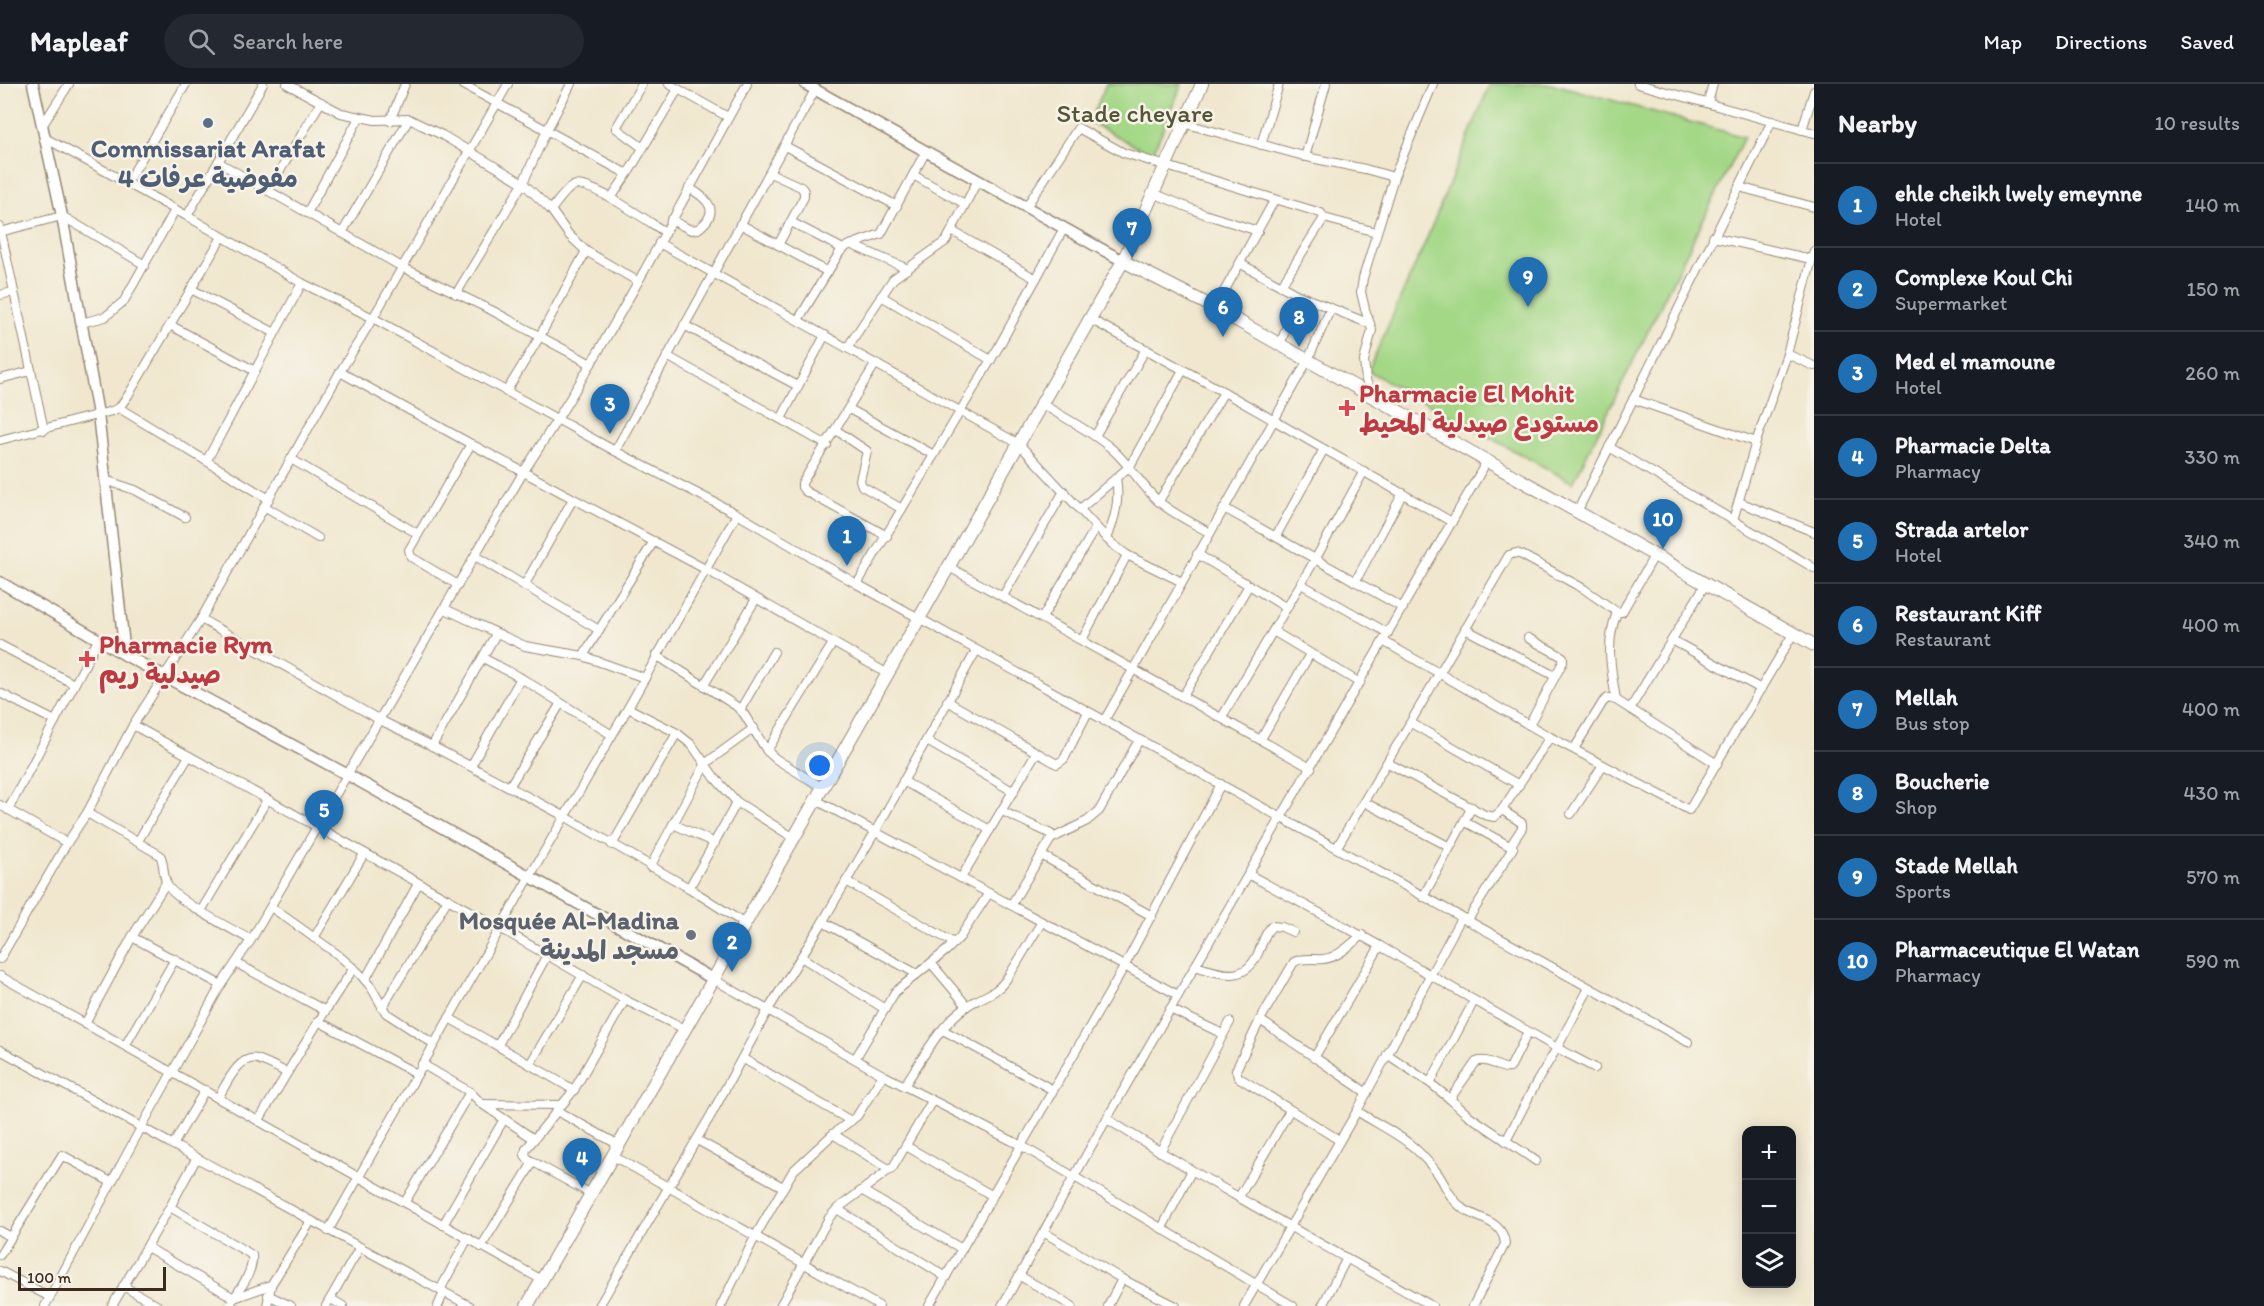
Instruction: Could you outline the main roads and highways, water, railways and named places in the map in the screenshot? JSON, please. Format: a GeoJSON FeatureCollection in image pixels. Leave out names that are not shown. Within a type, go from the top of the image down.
{"type":"FeatureCollection","features":[{"type":"Feature","properties":{"kind":"main road"},"geometry":{"type":"LineString","coordinates":[[527,1306],[1123,261],[1202,84]]}},
{"type":"Feature","properties":{"kind":"main road"},"geometry":{"type":"LineString","coordinates":[[1123,261],[1215,308],[1814,645]]}},
{"type":"Feature","properties":{"kind":"place","name":"Commissariat Arafat 4 مفوضية عرفات"},"geometry":{"type":"Point","coordinates":[208,123]}},
{"type":"Feature","properties":{"kind":"place","name":"Mellah"},"geometry":{"type":"Point","coordinates":[1132,258]}},
{"type":"Feature","properties":{"kind":"place","name":"Stade Mellah"},"geometry":{"type":"Point","coordinates":[1528,307]}},
{"type":"Feature","properties":{"kind":"place","name":"Restaurant Kiff"},"geometry":{"type":"Point","coordinates":[1223,337]}},
{"type":"Feature","properties":{"kind":"place","name":"Boucherie"},"geometry":{"type":"Point","coordinates":[1299,347]}},
{"type":"Feature","properties":{"kind":"place","name":"Pharmacie El Mohit مستودع صيدلية المحيط"},"geometry":{"type":"Point","coordinates":[1347,408]}},
{"type":"Feature","properties":{"kind":"place","name":"Med el mamoune"},"geometry":{"type":"Point","coordinates":[610,434]}},
{"type":"Feature","properties":{"kind":"place","name":"Pharmaceutique El Watan"},"geometry":{"type":"Point","coordinates":[1663,549]}},
{"type":"Feature","properties":{"kind":"place","name":"ehle cheikh lwely emeynne"},"geometry":{"type":"Point","coordinates":[847,566]}},
{"type":"Feature","properties":{"kind":"place","name":"Pharmacie Rym صيدلية ريم"},"geometry":{"type":"Point","coordinates":[87,659]}},
{"type":"Feature","properties":{"kind":"place","name":"Strada artelor"},"geometry":{"type":"Point","coordinates":[324,840]}},
{"type":"Feature","properties":{"kind":"place","name":"Mosquée Al-Madina مسجد المدينة"},"geometry":{"type":"Point","coordinates":[691,935]}},
{"type":"Feature","properties":{"kind":"place","name":"Complexe Koul Chi"},"geometry":{"type":"Point","coordinates":[732,972]}},
{"type":"Feature","properties":{"kind":"place","name":"Pharmacie Delta"},"geometry":{"type":"Point","coordinates":[582,1188]}},
{"type":"Feature","properties":{"kind":"park label","name":"Stade cheyare"},"geometry":{"type":"Point","coordinates":[1135,113]}}]}
